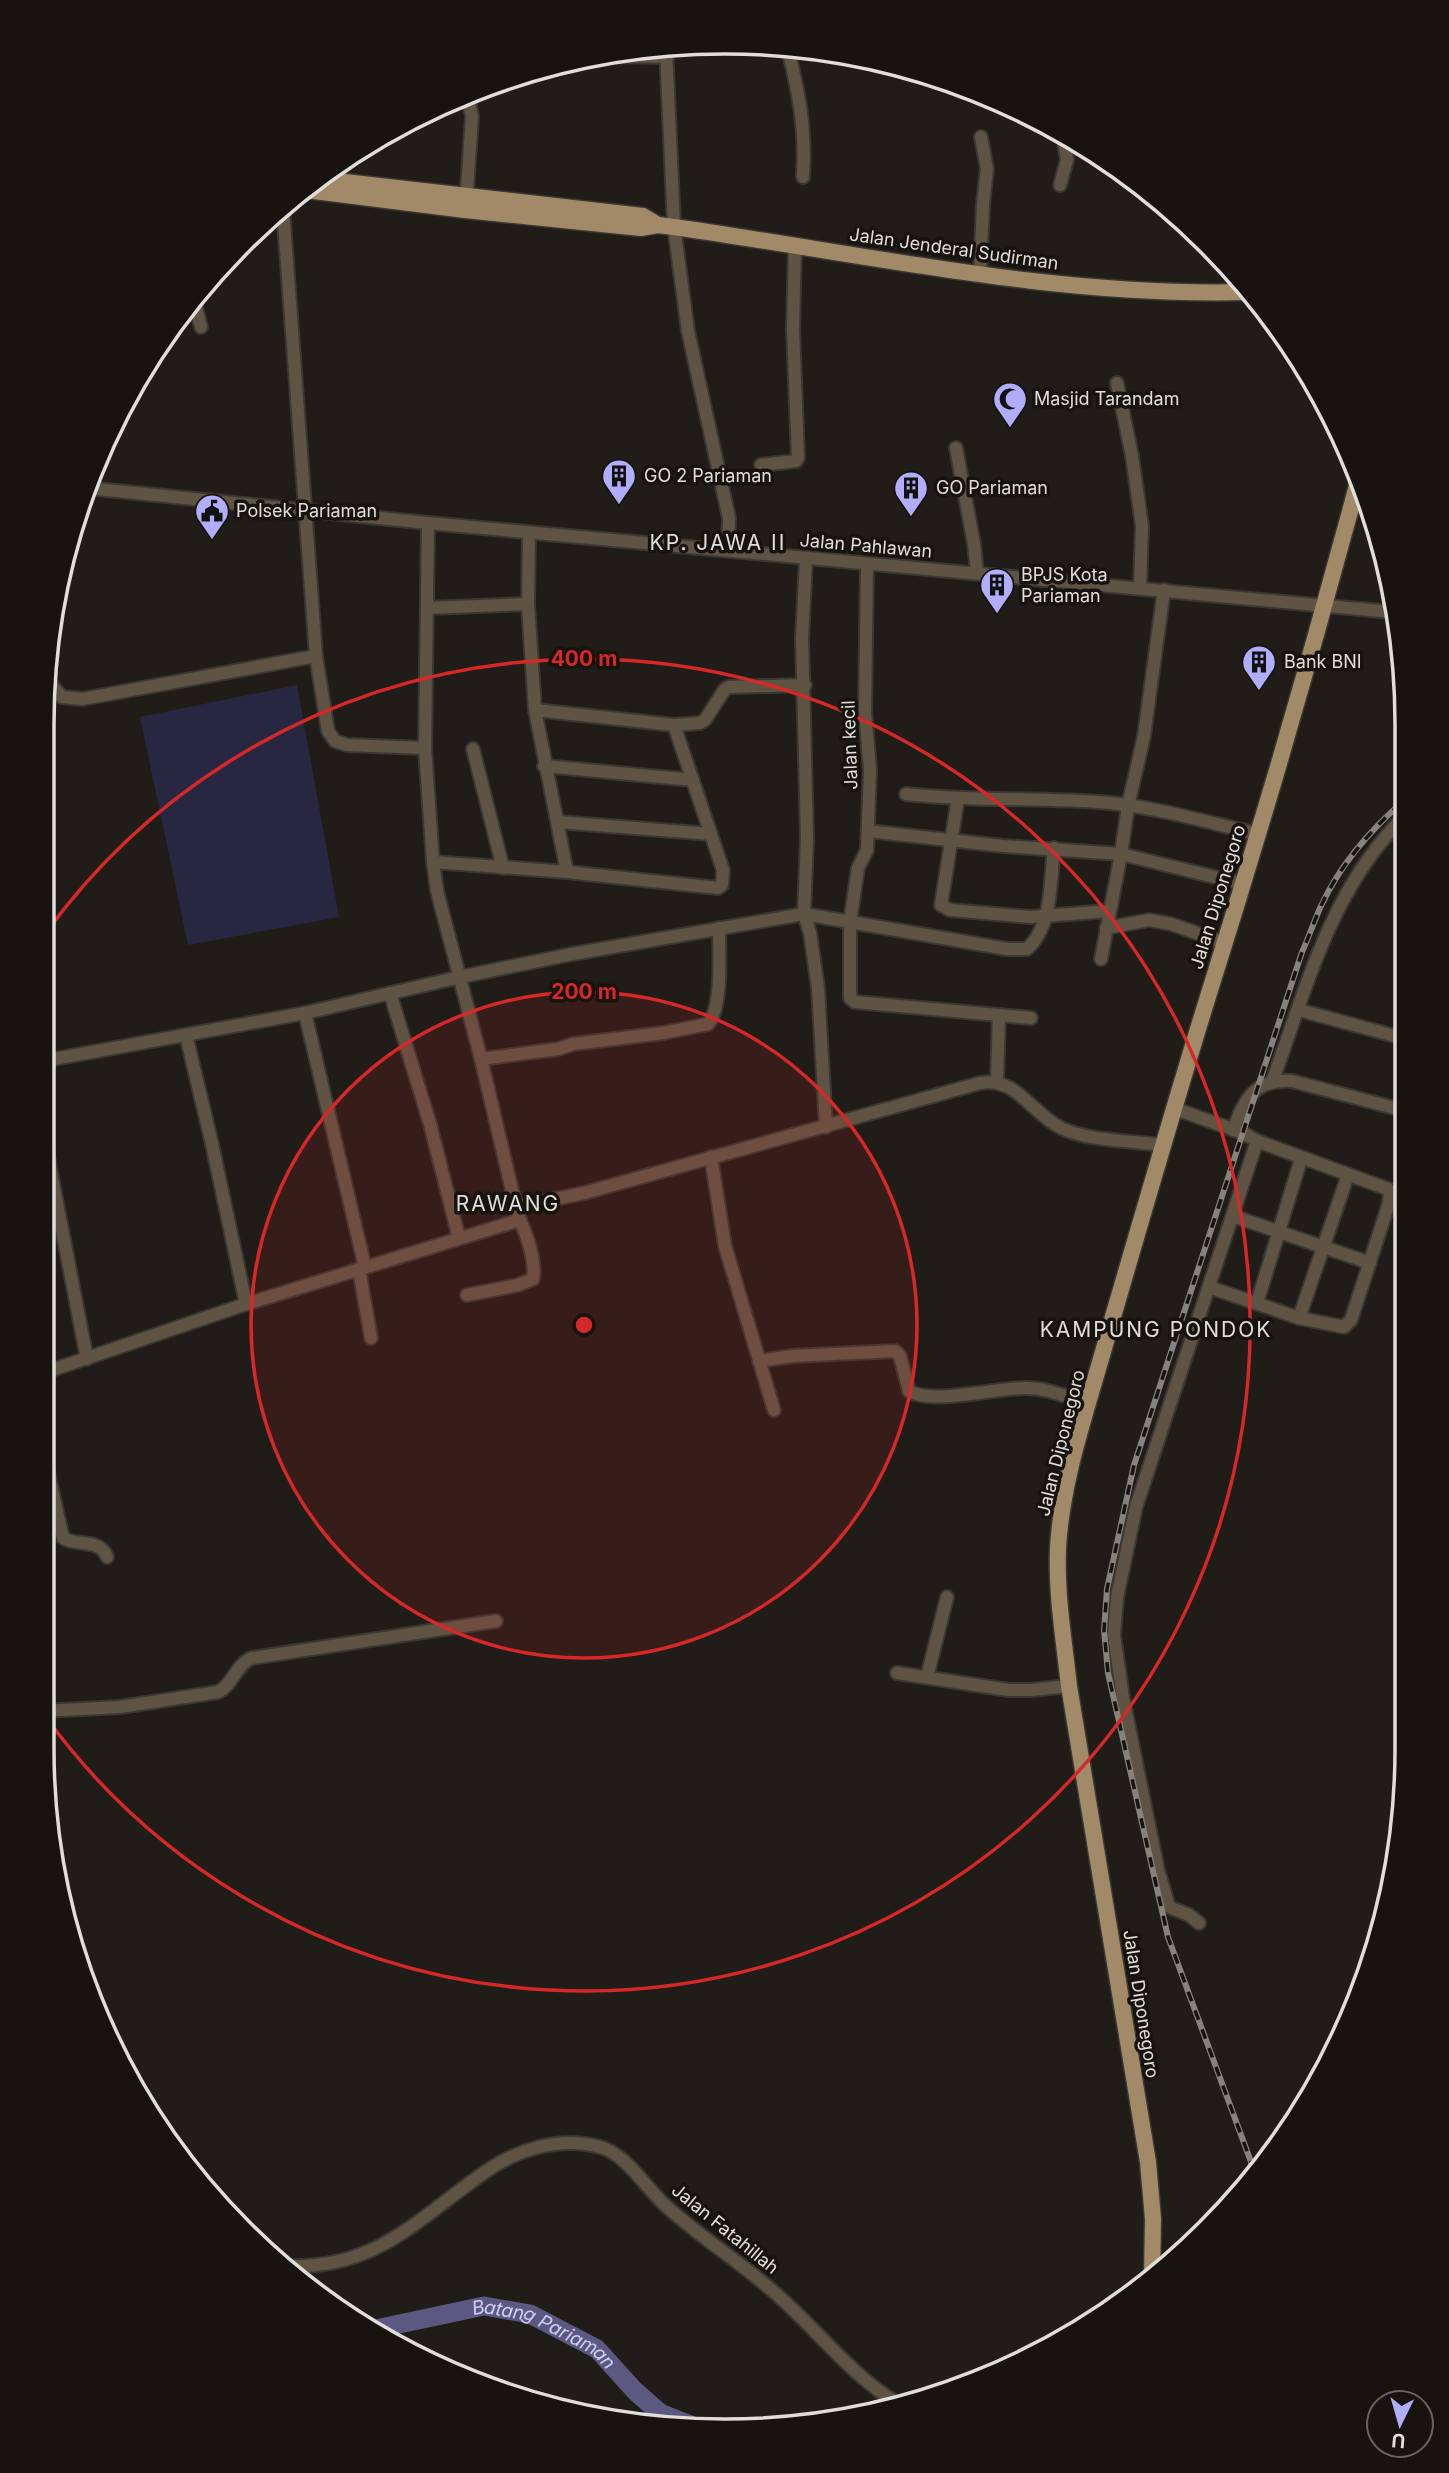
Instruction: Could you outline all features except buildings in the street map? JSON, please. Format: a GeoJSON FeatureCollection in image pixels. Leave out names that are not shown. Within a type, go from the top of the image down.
{"type":"FeatureCollection","features":[{"type":"Feature","properties":{"kind":"main road","name":"Jalan Jenderal Sudirman"},"geometry":{"type":"LineString","coordinates":[[332,181],[466,203]]}},
{"type":"Feature","properties":{"kind":"main road","name":"Jalan Jenderal Sudirman"},"geometry":{"type":"LineString","coordinates":[[319,191],[643,216],[666,226],[980,275],[1114,289],[1193,294],[1236,292]]}},
{"type":"Feature","properties":{"kind":"main road","name":"Jalan Diponegoro"},"geometry":{"type":"LineString","coordinates":[[1152,2264],[1153,2219],[1148,2162],[1069,1686],[1060,1616],[1058,1549],[1066,1491],[1089,1403],[1162,1145],[1325,605],[1354,496]]}},
{"type":"Feature","properties":{"kind":"street"},"geometry":{"type":"LineString","coordinates":[[666,57],[666,226],[729,518],[727,550]]}},
{"type":"Feature","properties":{"kind":"street"},"geometry":{"type":"LineString","coordinates":[[790,58],[802,117],[803,177]]}},
{"type":"Feature","properties":{"kind":"street"},"geometry":{"type":"LineString","coordinates":[[466,203],[472,116],[469,104]]}},
{"type":"Feature","properties":{"kind":"street"},"geometry":{"type":"LineString","coordinates":[[980,275],[987,169],[981,137]]}},
{"type":"Feature","properties":{"kind":"street"},"geometry":{"type":"LineString","coordinates":[[1060,186],[1067,160],[1065,147]]}},
{"type":"Feature","properties":{"kind":"street"},"geometry":{"type":"LineString","coordinates":[[284,220],[316,656],[327,725],[335,741],[347,745],[425,748]]}},
{"type":"Feature","properties":{"kind":"street"},"geometry":{"type":"LineString","coordinates":[[761,465],[796,461],[798,458],[794,342],[795,245]]}},
{"type":"Feature","properties":{"kind":"street"},"geometry":{"type":"LineString","coordinates":[[197,311],[201,327]]}},
{"type":"Feature","properties":{"kind":"street"},"geometry":{"type":"LineString","coordinates":[[1117,383],[1142,526],[1140,588]]}},
{"type":"Feature","properties":{"kind":"street"},"geometry":{"type":"LineString","coordinates":[[956,448],[977,573]]}},
{"type":"Feature","properties":{"kind":"street","name":"Jalan Pahlawan"},"geometry":{"type":"LineString","coordinates":[[97,489],[529,533],[1385,611]]}},
{"type":"Feature","properties":{"kind":"street"},"geometry":{"type":"LineString","coordinates":[[428,523],[425,748],[433,862],[516,1207],[532,1260],[533,1279],[467,1295]]}},
{"type":"Feature","properties":{"kind":"street"},"geometry":{"type":"LineString","coordinates":[[529,533],[528,604],[535,710],[567,872]]}},
{"type":"Feature","properties":{"kind":"street"},"geometry":{"type":"LineString","coordinates":[[806,558],[802,639],[807,852],[804,914],[810,933],[818,988],[826,1127]]}},
{"type":"Feature","properties":{"kind":"street","name":"Jalan kecil"},"geometry":{"type":"LineString","coordinates":[[867,564],[865,704],[870,770],[868,831],[867,850],[858,868],[850,922],[850,998],[855,1003],[999,1015]]}},
{"type":"Feature","properties":{"kind":"street"},"geometry":{"type":"LineString","coordinates":[[1101,958],[1145,727],[1164,590]]}},
{"type":"Feature","properties":{"kind":"street"},"geometry":{"type":"LineString","coordinates":[[428,608],[528,604]]}},
{"type":"Feature","properties":{"kind":"street"},"geometry":{"type":"LineString","coordinates":[[56,689],[62,697],[82,699],[316,656]]}},
{"type":"Feature","properties":{"kind":"street"},"geometry":{"type":"LineString","coordinates":[[535,710],[674,725],[694,724],[705,720],[729,687],[805,685]]}},
{"type":"Feature","properties":{"kind":"street"},"geometry":{"type":"LineString","coordinates":[[433,862],[567,872],[718,888],[722,886],[723,870],[674,725]]}},
{"type":"Feature","properties":{"kind":"street"},"geometry":{"type":"LineString","coordinates":[[473,749],[503,868]]}},
{"type":"Feature","properties":{"kind":"street"},"geometry":{"type":"LineString","coordinates":[[544,766],[693,780]]}},
{"type":"Feature","properties":{"kind":"street"},"geometry":{"type":"LineString","coordinates":[[906,793],[1128,806],[1258,834]]}},
{"type":"Feature","properties":{"kind":"street"},"geometry":{"type":"LineString","coordinates":[[958,798],[941,905],[950,910],[1003,916],[1109,911]]}},
{"type":"Feature","properties":{"kind":"street"},"geometry":{"type":"LineString","coordinates":[[558,822],[711,834]]}},
{"type":"Feature","properties":{"kind":"street"},"geometry":{"type":"LineString","coordinates":[[1272,1082],[1334,913],[1357,872],[1395,824]]}},
{"type":"Feature","properties":{"kind":"street"},"geometry":{"type":"LineString","coordinates":[[868,831],[950,841],[1121,854],[1242,884]]}},
{"type":"Feature","properties":{"kind":"street"},"geometry":{"type":"LineString","coordinates":[[54,1059],[305,1013],[460,977],[804,914],[1023,950],[1031,946],[1046,916],[1054,848]]}},
{"type":"Feature","properties":{"kind":"street"},"geometry":{"type":"LineString","coordinates":[[1106,928],[1149,920],[1171,924],[1225,943]]}},
{"type":"Feature","properties":{"kind":"street"},"geometry":{"type":"LineString","coordinates":[[481,1059],[708,1024],[716,1004],[719,928]]}},
{"type":"Feature","properties":{"kind":"street"},"geometry":{"type":"LineString","coordinates":[[390,993],[430,1124],[459,1238]]}},
{"type":"Feature","properties":{"kind":"street"},"geometry":{"type":"LineString","coordinates":[[1299,1010],[1395,1036]]}},
{"type":"Feature","properties":{"kind":"street"},"geometry":{"type":"LineString","coordinates":[[305,1013],[362,1268],[371,1338]]}},
{"type":"Feature","properties":{"kind":"street"},"geometry":{"type":"LineString","coordinates":[[997,1081],[999,1015],[1031,1018]]}},
{"type":"Feature","properties":{"kind":"street"},"geometry":{"type":"LineString","coordinates":[[186,1035],[246,1304]]}},
{"type":"Feature","properties":{"kind":"street"},"geometry":{"type":"LineString","coordinates":[[516,1207],[584,1194],[920,1101],[963,1086],[997,1081],[1010,1087],[1048,1120],[1070,1132],[1162,1145]]}},
{"type":"Feature","properties":{"kind":"street"},"geometry":{"type":"LineString","coordinates":[[1233,1130],[1247,1098],[1258,1087],[1272,1082],[1292,1081],[1395,1108]]}},
{"type":"Feature","properties":{"kind":"street"},"geometry":{"type":"LineString","coordinates":[[1173,1108],[1301,1158],[1379,1184],[1390,1192],[1390,1203],[1348,1325],[1336,1328],[1299,1318],[1209,1287]]}},
{"type":"Feature","properties":{"kind":"street"},"geometry":{"type":"LineString","coordinates":[[1199,1923],[1189,1915],[1170,1907],[1158,1870],[1123,1698],[1114,1623],[1136,1507],[1256,1141]]}},
{"type":"Feature","properties":{"kind":"street"},"geometry":{"type":"LineString","coordinates":[[711,1157],[725,1246],[775,1410]]}},
{"type":"Feature","properties":{"kind":"street"},"geometry":{"type":"LineString","coordinates":[[1257,1303],[1301,1158]]}},
{"type":"Feature","properties":{"kind":"street"},"geometry":{"type":"LineString","coordinates":[[1299,1318],[1348,1175]]}},
{"type":"Feature","properties":{"kind":"street"},"geometry":{"type":"LineString","coordinates":[[54,1188],[87,1359]]}},
{"type":"Feature","properties":{"kind":"street"},"geometry":{"type":"LineString","coordinates":[[1233,1216],[1370,1263]]}},
{"type":"Feature","properties":{"kind":"street"},"geometry":{"type":"LineString","coordinates":[[54,1370],[246,1304],[520,1220]]}},
{"type":"Feature","properties":{"kind":"street"},"geometry":{"type":"LineString","coordinates":[[759,1361],[792,1356],[895,1351],[900,1356],[909,1391],[917,1396],[1033,1388],[1089,1403]]}},
{"type":"Feature","properties":{"kind":"street"},"geometry":{"type":"LineString","coordinates":[[54,1496],[63,1538],[102,1547],[107,1557]]}},
{"type":"Feature","properties":{"kind":"street"},"geometry":{"type":"LineString","coordinates":[[927,1677],[947,1597]]}},
{"type":"Feature","properties":{"kind":"street"},"geometry":{"type":"LineString","coordinates":[[54,1710],[120,1707],[218,1692],[226,1686],[244,1662],[252,1658],[496,1620]]}},
{"type":"Feature","properties":{"kind":"street"},"geometry":{"type":"LineString","coordinates":[[897,1673],[1009,1690],[1069,1686]]}},
{"type":"Feature","properties":{"kind":"street","name":"Jalan Fatahillah"},"geometry":{"type":"LineString","coordinates":[[300,2266],[331,2263],[382,2246],[422,2221],[486,2171],[519,2153],[570,2143],[601,2147],[617,2155],[658,2199],[685,2223],[774,2291],[858,2373],[890,2398]]}},
{"type":"Feature","properties":{"kind":"shaded area"},"geometry":{"type":"Polygon","coordinates":[[[297,685],[339,917],[188,945],[140,717],[297,685]]]}},
{"type":"Feature","properties":{"kind":"waterway","name":"Batang Pariaman"},"geometry":{"type":"LineString","coordinates":[[386,2327],[484,2306],[530,2314],[597,2349],[635,2391],[660,2413],[667,2416]]}},
{"type":"Feature","properties":{"kind":"railway"},"geometry":{"type":"LineString","coordinates":[[1251,2163],[1168,1937],[1108,1673],[1104,1630],[1107,1589],[1134,1465],[1302,952],[1321,906],[1347,862],[1395,809]]}},
{"type":"Feature","properties":{"kind":"place","name":"Masjid Tarandam"},"geometry":{"type":"Point","coordinates":[1010,429]}},
{"type":"Feature","properties":{"kind":"place","name":"GO 2 Pariaman"},"geometry":{"type":"Point","coordinates":[619,506]}},
{"type":"Feature","properties":{"kind":"place","name":"GO Pariaman"},"geometry":{"type":"Point","coordinates":[911,518]}},
{"type":"Feature","properties":{"kind":"place","name":"Polsek Pariaman"},"geometry":{"type":"Point","coordinates":[212,541]}},
{"type":"Feature","properties":{"kind":"place","name":"BPJS Kota Pariaman"},"geometry":{"type":"Point","coordinates":[997,615]}},
{"type":"Feature","properties":{"kind":"place","name":"Bank BNI"},"geometry":{"type":"Point","coordinates":[1259,692]}},
{"type":"Feature","properties":{"kind":"district","name":"KP. JAWA II"},"geometry":{"type":"Point","coordinates":[718,543]}},
{"type":"Feature","properties":{"kind":"district","name":"RAWANG"},"geometry":{"type":"Point","coordinates":[508,1204]}},
{"type":"Feature","properties":{"kind":"district","name":"KAMPUNG PONDOK"},"geometry":{"type":"Point","coordinates":[1156,1330]}}]}
